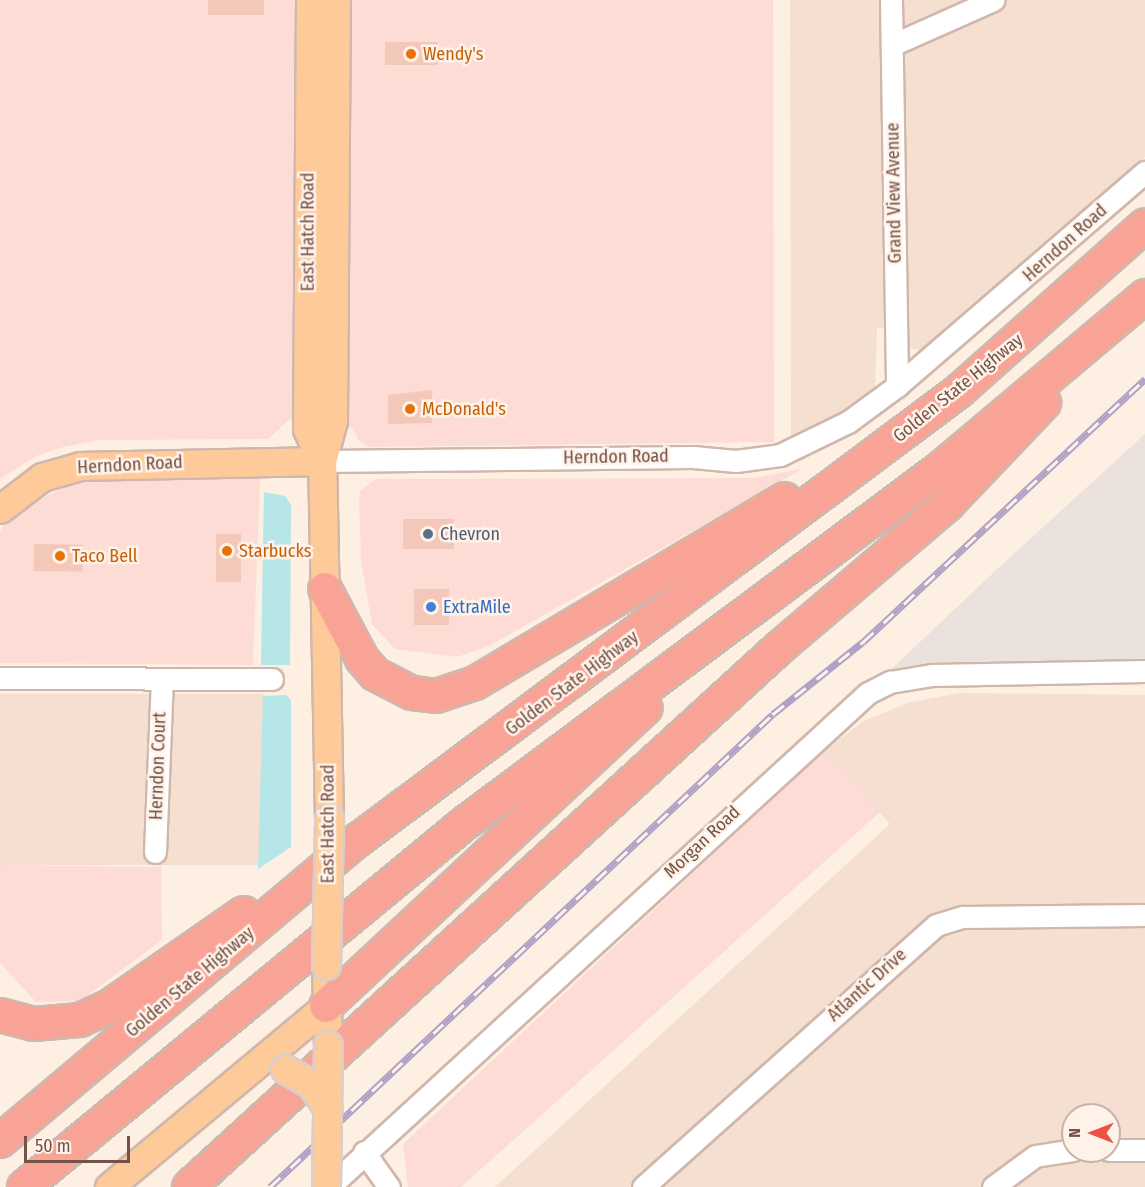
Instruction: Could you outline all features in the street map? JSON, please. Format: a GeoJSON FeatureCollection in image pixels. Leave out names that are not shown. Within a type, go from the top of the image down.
{"type":"FeatureCollection","features":[{"type":"Feature","properties":{"kind":"highway","name":"Golden State Highway"},"geometry":{"type":"LineString","coordinates":[[0,1141],[358,840],[959,391],[1145,225]]}},
{"type":"Feature","properties":{"kind":"highway"},"geometry":{"type":"LineString","coordinates":[[24,1187],[493,801],[940,468],[1145,297]]}},
{"type":"Feature","properties":{"kind":"highway"},"geometry":{"type":"LineString","coordinates":[[189,1187],[779,648],[947,505],[1145,297]]}},
{"type":"Feature","properties":{"kind":"highway"},"geometry":{"type":"LineString","coordinates":[[325,589],[362,659],[375,674],[412,693],[436,696],[475,683],[786,499],[884,447]]}},
{"type":"Feature","properties":{"kind":"highway"},"geometry":{"type":"LineString","coordinates":[[326,1006],[603,746],[795,574]]}},
{"type":"Feature","properties":{"kind":"highway"},"geometry":{"type":"LineString","coordinates":[[0,1015],[48,1025],[97,1013],[358,840]]}},
{"type":"Feature","properties":{"kind":"main road","name":"East Hatch Road"},"geometry":{"type":"LineString","coordinates":[[310,0],[307,429],[322,461]]}},
{"type":"Feature","properties":{"kind":"main road","name":"East Hatch Road"},"geometry":{"type":"LineString","coordinates":[[328,1187],[326,965],[329,819],[322,461],[333,421],[336,0]]}},
{"type":"Feature","properties":{"kind":"main road","name":"Herndon Road"},"geometry":{"type":"LineString","coordinates":[[0,509],[42,477],[71,468],[107,463],[322,461]]}},
{"type":"Feature","properties":{"kind":"main road"},"geometry":{"type":"LineString","coordinates":[[109,1187],[326,1006]]}},
{"type":"Feature","properties":{"kind":"main road"},"geometry":{"type":"LineString","coordinates":[[237,1080],[261,1071],[285,1069],[310,1084],[328,1109]]}},
{"type":"Feature","properties":{"kind":"street","name":"Grand View Avenue"},"geometry":{"type":"LineString","coordinates":[[891,0],[897,386]]}},
{"type":"Feature","properties":{"kind":"street"},"geometry":{"type":"LineString","coordinates":[[892,45],[993,0]]}},
{"type":"Feature","properties":{"kind":"street","name":"Herndon Road"},"geometry":{"type":"LineString","coordinates":[[322,461],[756,460],[780,455],[823,437],[897,386],[1145,172]]}},
{"type":"Feature","properties":{"kind":"street","name":"Morgan Road"},"geometry":{"type":"LineString","coordinates":[[328,1187],[363,1152],[868,693],[890,682],[932,675],[1145,671]]}},
{"type":"Feature","properties":{"kind":"street"},"geometry":{"type":"LineString","coordinates":[[0,678],[272,679]]}},
{"type":"Feature","properties":{"kind":"street","name":"Herndon Court"},"geometry":{"type":"LineString","coordinates":[[155,852],[162,680]]}},
{"type":"Feature","properties":{"kind":"street","name":"Atlantic Drive"},"geometry":{"type":"LineString","coordinates":[[643,1187],[936,925],[963,917],[1145,915]]}},
{"type":"Feature","properties":{"kind":"street"},"geometry":{"type":"LineString","coordinates":[[1121,1150],[1145,1150]]}},
{"type":"Feature","properties":{"kind":"street"},"geometry":{"type":"LineString","coordinates":[[363,1152],[389,1187]]}},
{"type":"Feature","properties":{"kind":"street"},"geometry":{"type":"LineString","coordinates":[[993,1187],[1035,1156],[1061,1152]]}},
{"type":"Feature","properties":{"kind":"shaded area"},"geometry":{"type":"Polygon","coordinates":[[[0,0],[773,0],[774,442],[369,447],[359,441],[353,428],[290,419],[268,439],[100,440],[63,447],[36,456],[0,479],[0,0]]]}},
{"type":"Feature","properties":{"kind":"shaded area"},"geometry":{"type":"Polygon","coordinates":[[[790,0],[1145,0],[1145,157],[923,351],[910,348],[902,329],[877,328],[875,387],[833,422],[801,439],[791,436],[790,0]]]}},
{"type":"Feature","properties":{"kind":"shaded area"},"geometry":{"type":"Polygon","coordinates":[[[1145,434],[1145,661],[883,677],[994,572],[1145,434]]]}},
{"type":"Feature","properties":{"kind":"shaded area"},"geometry":{"type":"Polygon","coordinates":[[[804,468],[489,646],[457,657],[395,649],[372,624],[361,561],[359,500],[360,491],[376,479],[756,478],[804,468]]]}},
{"type":"Feature","properties":{"kind":"shaded area"},"geometry":{"type":"Polygon","coordinates":[[[260,477],[253,665],[0,663],[0,532],[10,513],[81,480],[260,477]]]}},
{"type":"Feature","properties":{"kind":"shaded area"},"geometry":{"type":"Polygon","coordinates":[[[959,693],[1145,695],[1145,1187],[495,1187],[890,824],[824,751],[862,722],[907,703],[959,693]]]}},
{"type":"Feature","properties":{"kind":"shaded area"},"geometry":{"type":"Polygon","coordinates":[[[0,694],[263,694],[263,865],[0,865],[0,694]]]}},
{"type":"Feature","properties":{"kind":"shaded area"},"geometry":{"type":"Polygon","coordinates":[[[824,751],[880,812],[461,1187],[408,1187],[403,1144],[824,751]]]}},
{"type":"Feature","properties":{"kind":"shaded area"},"geometry":{"type":"Polygon","coordinates":[[[0,865],[161,867],[162,940],[80,1001],[36,1002],[0,963],[0,865]]]}},
{"type":"Feature","properties":{"kind":"water"},"geometry":{"type":"Polygon","coordinates":[[[264,492],[285,496],[291,505],[290,665],[261,665],[264,492]]]}},
{"type":"Feature","properties":{"kind":"water"},"geometry":{"type":"Polygon","coordinates":[[[286,695],[291,700],[291,847],[258,869],[263,696],[286,695]]]}},
{"type":"Feature","properties":{"kind":"building"},"geometry":{"type":"Polygon","coordinates":[[[208,0],[264,0],[264,15],[208,15],[208,0]]]}},
{"type":"Feature","properties":{"kind":"building","name":"Wendy's"},"geometry":{"type":"Polygon","coordinates":[[[385,42],[438,42],[438,65],[385,65],[385,42]]]}},
{"type":"Feature","properties":{"kind":"building","name":"McDonald's"},"geometry":{"type":"Polygon","coordinates":[[[432,390],[432,423],[388,424],[388,395],[432,390]]]}},
{"type":"Feature","properties":{"kind":"building","name":"Chevron"},"geometry":{"type":"Polygon","coordinates":[[[403,519],[454,519],[454,549],[403,549],[403,519]]]}},
{"type":"Feature","properties":{"kind":"building","name":"Starbucks"},"geometry":{"type":"Polygon","coordinates":[[[216,534],[241,534],[241,582],[216,582],[216,534]]]}},
{"type":"Feature","properties":{"kind":"building","name":"Taco Bell"},"geometry":{"type":"Polygon","coordinates":[[[34,544],[83,545],[83,572],[34,571],[34,544]]]}},
{"type":"Feature","properties":{"kind":"building","name":"ExtraMile"},"geometry":{"type":"Polygon","coordinates":[[[414,589],[449,589],[449,625],[414,625],[414,589]]]}},
{"type":"Feature","properties":{"kind":"railway"},"geometry":{"type":"LineString","coordinates":[[270,1187],[773,714],[863,642],[1145,379]]}},
{"type":"Feature","properties":{"kind":"place","name":"Wendy's"},"geometry":{"type":"Point","coordinates":[411,54]}},
{"type":"Feature","properties":{"kind":"place","name":"McDonald's"},"geometry":{"type":"Point","coordinates":[410,409]}},
{"type":"Feature","properties":{"kind":"place","name":"Chevron"},"geometry":{"type":"Point","coordinates":[428,534]}},
{"type":"Feature","properties":{"kind":"place","name":"Starbucks"},"geometry":{"type":"Point","coordinates":[227,551]}},
{"type":"Feature","properties":{"kind":"place","name":"Taco Bell"},"geometry":{"type":"Point","coordinates":[60,556]}},
{"type":"Feature","properties":{"kind":"place","name":"ExtraMile"},"geometry":{"type":"Point","coordinates":[431,607]}}]}
